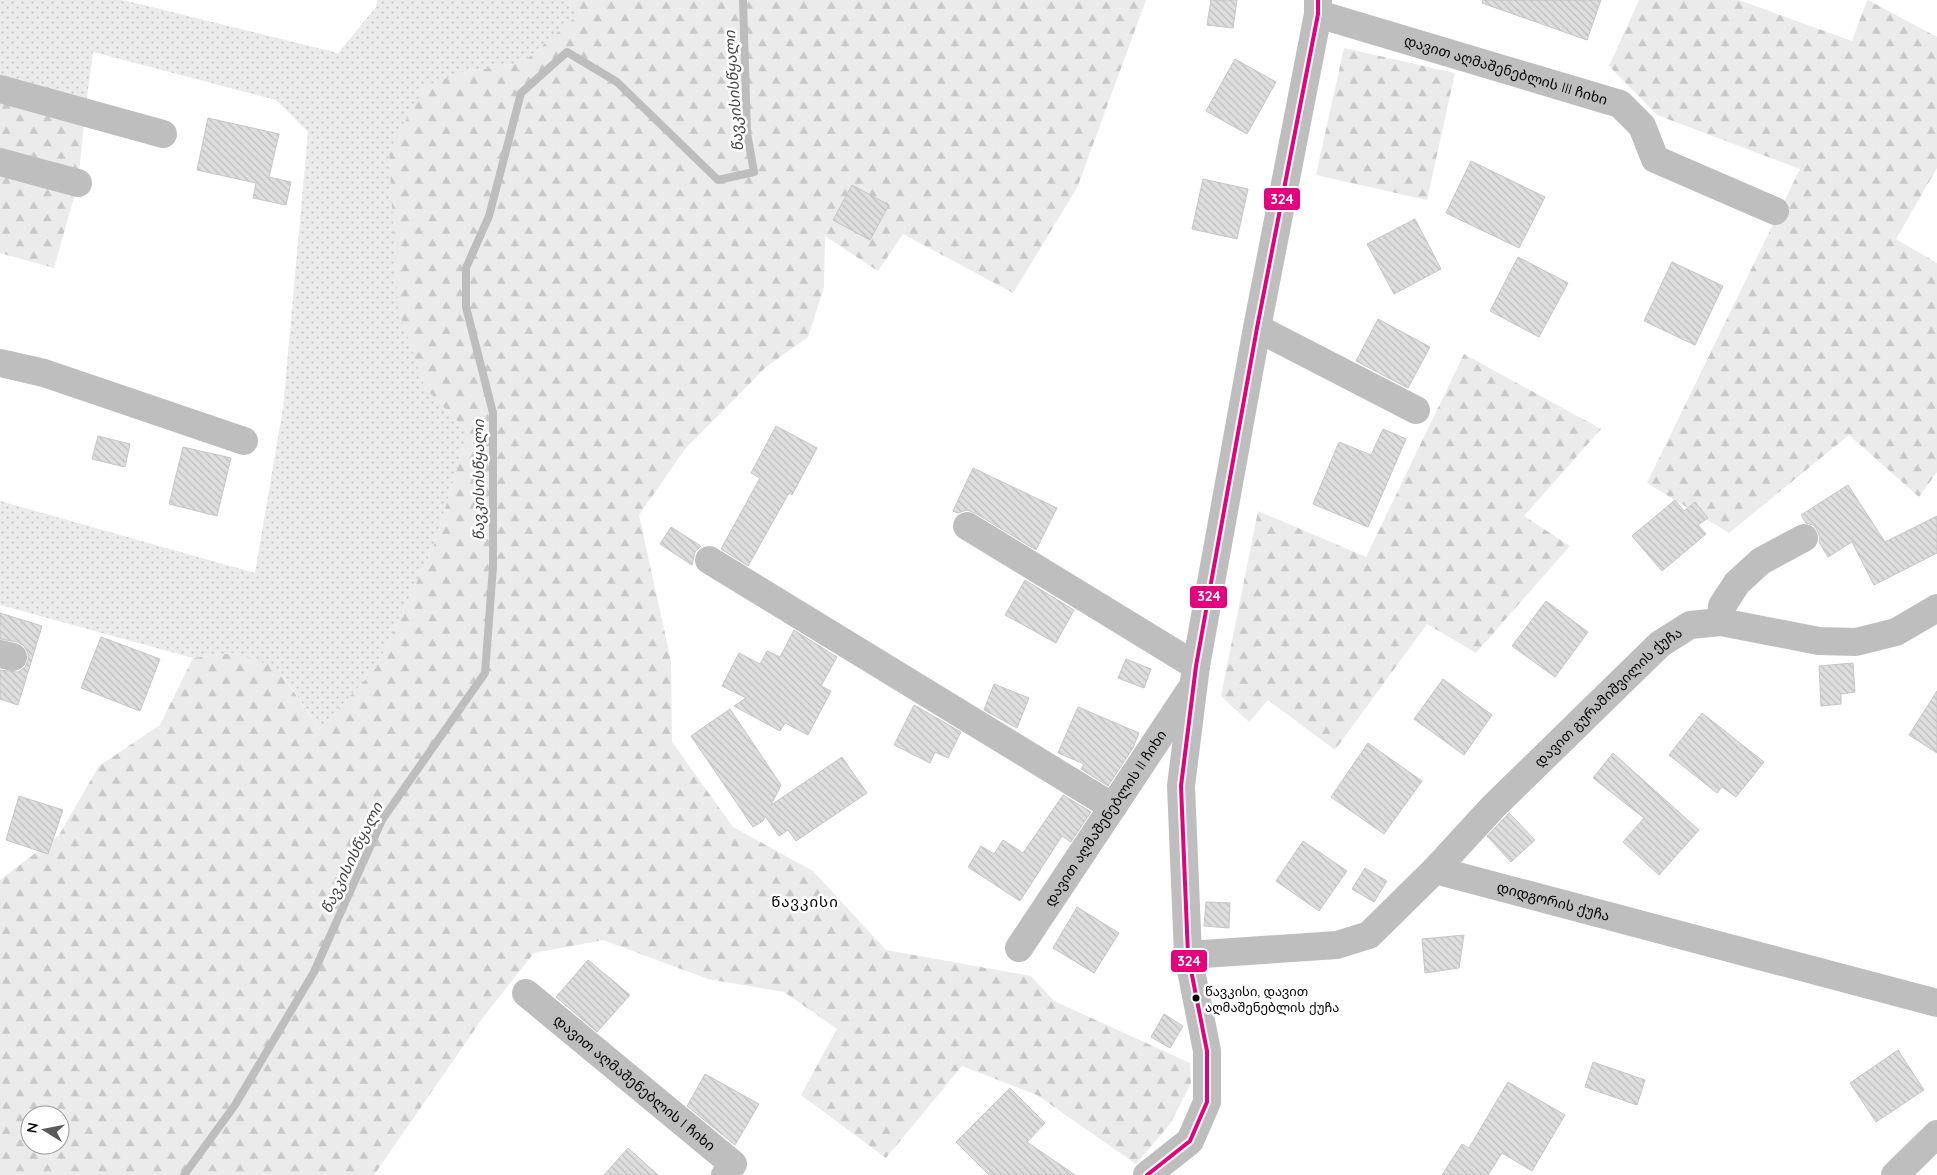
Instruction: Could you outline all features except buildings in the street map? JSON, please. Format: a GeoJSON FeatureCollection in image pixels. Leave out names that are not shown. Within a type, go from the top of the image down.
{"type":"FeatureCollection","features":[{"type":"Feature","properties":{"kind":"street","name":"დავით აღმაშენებლის III ჩიხი"},"geometry":{"type":"LineString","coordinates":[[1318,7],[1620,104],[1642,126],[1655,159],[1775,211]]}},
{"type":"Feature","properties":{"kind":"street"},"geometry":{"type":"LineString","coordinates":[[1148,1175],[1190,1141],[1207,1102],[1207,1051],[1188,955],[1181,786],[1194,678],[1256,328],[1318,7]]}},
{"type":"Feature","properties":{"kind":"street"},"geometry":{"type":"LineString","coordinates":[[0,89],[163,134]]}},
{"type":"Feature","properties":{"kind":"street"},"geometry":{"type":"LineString","coordinates":[[0,162],[78,183]]}},
{"type":"Feature","properties":{"kind":"street"},"geometry":{"type":"LineString","coordinates":[[1256,328],[1416,410]]}},
{"type":"Feature","properties":{"kind":"street"},"geometry":{"type":"LineString","coordinates":[[0,363],[44,373],[244,441]]}},
{"type":"Feature","properties":{"kind":"street"},"geometry":{"type":"LineString","coordinates":[[967,526],[1194,678]]}},
{"type":"Feature","properties":{"kind":"street"},"geometry":{"type":"LineString","coordinates":[[1721,622],[1722,606],[1737,583],[1761,561],[1804,538]]}},
{"type":"Feature","properties":{"kind":"street"},"geometry":{"type":"LineString","coordinates":[[708,560],[1113,807]]}},
{"type":"Feature","properties":{"kind":"street","name":"დავით გურამიშვილის ქუჩა"},"geometry":{"type":"LineString","coordinates":[[1436,870],[1493,807],[1660,644],[1690,625],[1721,622],[1819,641],[1856,642],[1896,632],[1937,608]]}},
{"type":"Feature","properties":{"kind":"street","name":"დავით აღმაშენებლის II ჩიხი"},"geometry":{"type":"LineString","coordinates":[[1019,948],[1113,807],[1194,678]]}},
{"type":"Feature","properties":{"kind":"street"},"geometry":{"type":"LineString","coordinates":[[1188,955],[1337,945],[1369,935],[1436,870]]}},
{"type":"Feature","properties":{"kind":"street","name":"დიდგორის ქუჩა"},"geometry":{"type":"LineString","coordinates":[[1436,870],[1937,1003]]}},
{"type":"Feature","properties":{"kind":"street","name":"დავით აღმაშენებლის I ჩიხი"},"geometry":{"type":"LineString","coordinates":[[526,994],[729,1170]]}},
{"type":"Feature","properties":{"kind":"street"},"geometry":{"type":"LineString","coordinates":[[1895,1175],[1937,1134]]}},
{"type":"Feature","properties":{"kind":"green space"},"geometry":{"type":"Polygon","coordinates":[[[0,0],[123,0],[338,53],[376,7],[377,0],[569,0],[581,12],[524,62],[460,73],[425,388],[468,432],[433,548],[376,668],[320,729],[283,676],[234,653],[193,658],[0,605],[0,501],[255,573],[283,408],[308,132],[276,100],[93,52],[85,113],[0,89],[0,0]]]}},
{"type":"Feature","properties":{"kind":"green space"},"geometry":{"type":"Polygon","coordinates":[[[569,0],[1146,0],[1077,188],[1013,293],[903,234],[878,271],[825,236],[824,287],[808,337],[766,367],[685,449],[639,515],[671,661],[672,742],[733,827],[813,871],[886,950],[1031,976],[1054,1001],[1190,1063],[1191,1083],[1170,1124],[1136,1164],[1037,1095],[962,1066],[886,1158],[801,1095],[837,1029],[784,992],[708,979],[603,940],[534,953],[484,1016],[374,1175],[0,1175],[0,880],[59,835],[99,766],[160,725],[193,658],[234,653],[276,667],[320,729],[376,668],[433,548],[468,432],[425,388],[398,309],[389,151],[425,86],[460,73],[524,62],[581,12],[569,0]]]}},
{"type":"Feature","properties":{"kind":"green space"},"geometry":{"type":"Polygon","coordinates":[[[1639,0],[1739,0],[1852,41],[1868,0],[1937,37],[1937,168],[1896,239],[1937,263],[1937,472],[1919,497],[1849,435],[1729,533],[1647,483],[1800,169],[1657,115],[1609,66],[1639,0]]]}},
{"type":"Feature","properties":{"kind":"green space"},"geometry":{"type":"Polygon","coordinates":[[[1344,48],[1455,73],[1427,200],[1316,175],[1344,48]]]}},
{"type":"Feature","properties":{"kind":"green space"},"geometry":{"type":"Polygon","coordinates":[[[0,89],[85,113],[78,183],[54,268],[0,253],[0,89]]]}},
{"type":"Feature","properties":{"kind":"green space"},"geometry":{"type":"Polygon","coordinates":[[[1464,354],[1601,429],[1524,516],[1570,546],[1476,653],[1427,624],[1335,750],[1268,700],[1249,722],[1221,696],[1258,511],[1366,557],[1464,354]]]}},
{"type":"Feature","properties":{"kind":"waterway","name":"წავკისისწყალი"},"geometry":{"type":"LineString","coordinates":[[184,1175],[235,1105],[314,972],[382,820],[485,673],[493,567],[493,413],[466,307],[466,268],[489,216],[521,93],[567,52],[617,82],[718,180],[754,172],[747,133],[743,0]]}},
{"type":"Feature","properties":{"kind":"transit line","name":"324"},"geometry":{"type":"LineString","coordinates":[[1147,1175],[1190,1141],[1207,1102],[1207,1051],[1188,955],[1181,786],[1196,666],[1257,328],[1318,14],[1318,0]]}},
{"type":"Feature","properties":{"kind":"place","name":"წავკისი, დავით აღმაშენებლის ქუჩა"},"geometry":{"type":"Point","coordinates":[1196,998]}},
{"type":"Feature","properties":{"kind":"district","name":"წავკისი"},"geometry":{"type":"Point","coordinates":[805,902]}}]}
